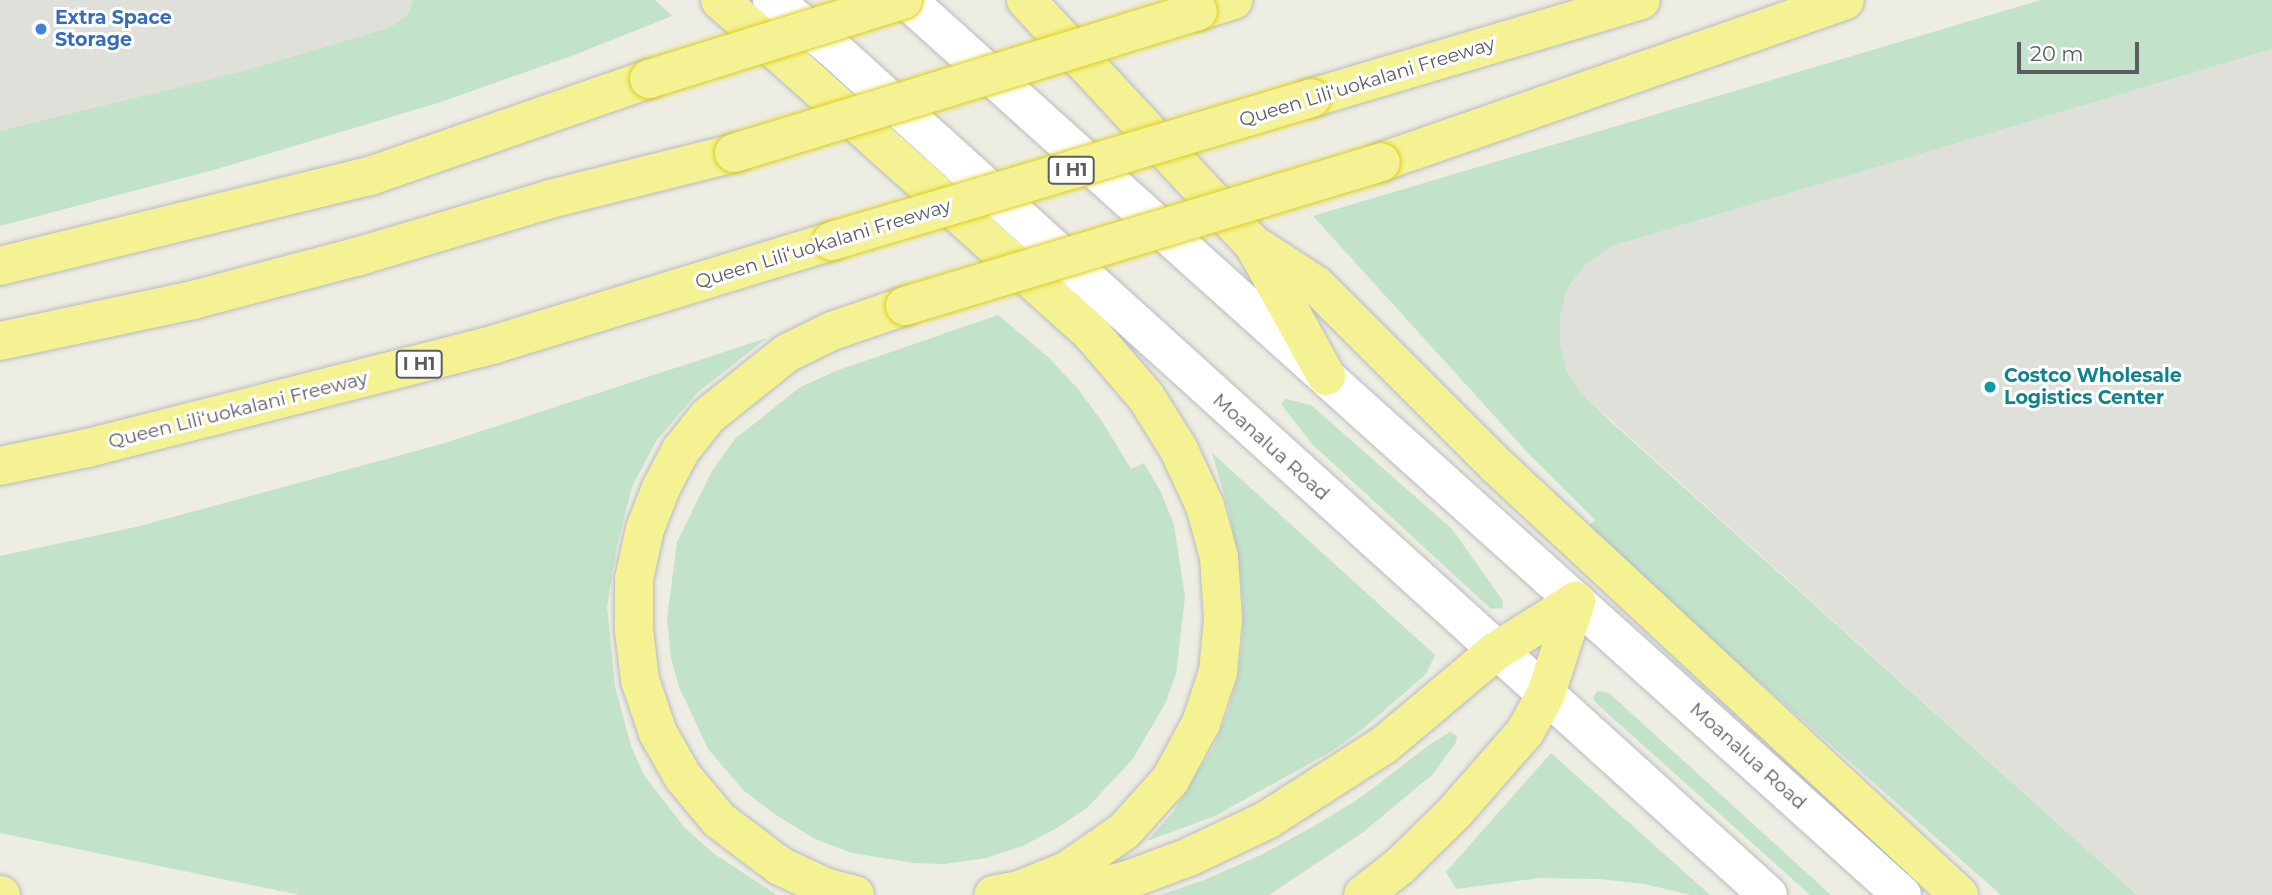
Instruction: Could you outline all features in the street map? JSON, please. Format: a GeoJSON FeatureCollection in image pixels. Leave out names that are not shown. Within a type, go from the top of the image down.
{"type":"FeatureCollection","features":[{"type":"Feature","properties":{"kind":"highway"},"geometry":{"type":"LineString","coordinates":[[720,0],[1091,333],[1146,397],[1178,449],[1205,506],[1219,557],[1223,619],[1218,672],[1201,723],[1189,746],[1170,780],[1124,831],[1068,870],[1019,890],[993,895]]}},
{"type":"Feature","properties":{"kind":"highway"},"geometry":{"type":"LineString","coordinates":[[0,266],[370,176],[649,79],[905,0]]}},
{"type":"Feature","properties":{"kind":"highway"},"geometry":{"type":"LineString","coordinates":[[1026,0],[1254,244],[1316,285],[1497,467],[1959,895]]}},
{"type":"Feature","properties":{"kind":"highway","name":"Queen Liliʻuokalani Freeway"},"geometry":{"type":"LineString","coordinates":[[0,466],[88,448],[495,344],[1641,0]]}},
{"type":"Feature","properties":{"kind":"highway"},"geometry":{"type":"LineString","coordinates":[[855,895],[827,888],[780,866],[719,820],[683,777],[657,733],[640,680],[634,631],[634,579],[645,529],[661,488],[681,450],[708,416],[787,353],[832,331],[905,306],[1381,162],[1845,0]]}},
{"type":"Feature","properties":{"kind":"highway"},"geometry":{"type":"LineString","coordinates":[[0,341],[193,300],[356,257],[550,199],[734,153],[1215,5]]}},
{"type":"Feature","properties":{"kind":"highway"},"geometry":{"type":"LineString","coordinates":[[1254,244],[1326,376]]}},
{"type":"Feature","properties":{"kind":"highway"},"geometry":{"type":"LineString","coordinates":[[1070,895],[1130,879],[1189,857],[1266,820],[1384,744],[1496,651],[1576,601]]}},
{"type":"Feature","properties":{"kind":"highway"},"geometry":{"type":"LineString","coordinates":[[1363,895],[1400,866],[1454,813],[1525,732],[1546,694],[1576,601]]}},
{"type":"Feature","properties":{"kind":"main road","name":"Moanalua Road"},"geometry":{"type":"LineString","coordinates":[[772,0],[830,46],[1768,895]]}},
{"type":"Feature","properties":{"kind":"main road","name":"Moanalua Road"},"geometry":{"type":"LineString","coordinates":[[905,0],[1902,895]]}},
{"type":"Feature","properties":{"kind":"shaded area"},"geometry":{"type":"Polygon","coordinates":[[[0,0],[413,0],[407,15],[391,27],[247,70],[0,131],[0,0]]]}},
{"type":"Feature","properties":{"kind":"shaded area","name":"Costco Wholesale Logistics Center"},"geometry":{"type":"Polygon","coordinates":[[[2272,49],[2272,895],[2137,895],[1581,393],[1567,373],[1560,345],[1560,316],[1567,289],[1585,265],[1612,246],[2272,49]]]}},
{"type":"Feature","properties":{"kind":"green space"},"geometry":{"type":"Polygon","coordinates":[[[413,0],[655,0],[672,16],[574,55],[441,102],[217,169],[0,226],[0,131],[247,70],[391,27],[407,15],[413,0]]]}},
{"type":"Feature","properties":{"kind":"green space"},"geometry":{"type":"Polygon","coordinates":[[[2041,0],[2272,0],[2272,49],[1612,246],[1585,265],[1567,289],[1560,316],[1560,345],[1567,372],[1581,393],[1610,421],[2137,895],[2001,895],[1586,529],[1595,520],[1528,453],[1313,216],[2041,0]]]}},
{"type":"Feature","properties":{"kind":"green space"},"geometry":{"type":"Polygon","coordinates":[[[998,315],[1048,357],[1078,389],[1131,469],[1144,463],[1161,492],[1174,525],[1185,597],[1176,674],[1165,704],[1132,760],[1087,808],[1057,828],[1023,846],[986,858],[945,864],[914,863],[852,853],[815,839],[776,815],[743,790],[708,749],[679,687],[671,658],[667,619],[677,542],[712,471],[735,439],[799,388],[833,372],[998,315]]]}},
{"type":"Feature","properties":{"kind":"green space"},"geometry":{"type":"Polygon","coordinates":[[[767,338],[698,392],[656,441],[632,487],[617,546],[607,607],[615,686],[631,746],[644,775],[684,827],[713,853],[777,895],[300,895],[0,833],[0,556],[136,527],[445,443],[767,338]]]}},
{"type":"Feature","properties":{"kind":"green space"},"geometry":{"type":"Polygon","coordinates":[[[1286,399],[1311,405],[1452,529],[1503,601],[1503,608],[1491,609],[1312,444],[1281,404],[1286,399]]]}},
{"type":"Feature","properties":{"kind":"green space"},"geometry":{"type":"Polygon","coordinates":[[[1212,453],[1435,655],[1426,674],[1364,728],[1332,751],[1215,816],[1147,841],[1173,812],[1213,748],[1228,712],[1238,676],[1243,636],[1243,597],[1230,515],[1212,453]]]}},
{"type":"Feature","properties":{"kind":"green space"},"geometry":{"type":"Polygon","coordinates":[[[1597,691],[1609,693],[1831,895],[1810,895],[1596,703],[1593,698],[1597,691]]]}},
{"type":"Feature","properties":{"kind":"green space"},"geometry":{"type":"Polygon","coordinates":[[[1450,732],[1457,736],[1456,742],[1433,774],[1362,833],[1269,895],[1160,895],[1204,880],[1263,854],[1314,826],[1360,798],[1450,732]]]}},
{"type":"Feature","properties":{"kind":"green space"},"geometry":{"type":"Polygon","coordinates":[[[1551,753],[1710,895],[1691,895],[1644,884],[1599,879],[1540,878],[1456,889],[1446,872],[1551,753]]]}},
{"type":"Feature","properties":{"kind":"place","name":"Extra Space Storage"},"geometry":{"type":"Point","coordinates":[41,29]}},
{"type":"Feature","properties":{"kind":"place","name":"Costco Wholesale Logistics Center"},"geometry":{"type":"Point","coordinates":[1990,387]}}]}
